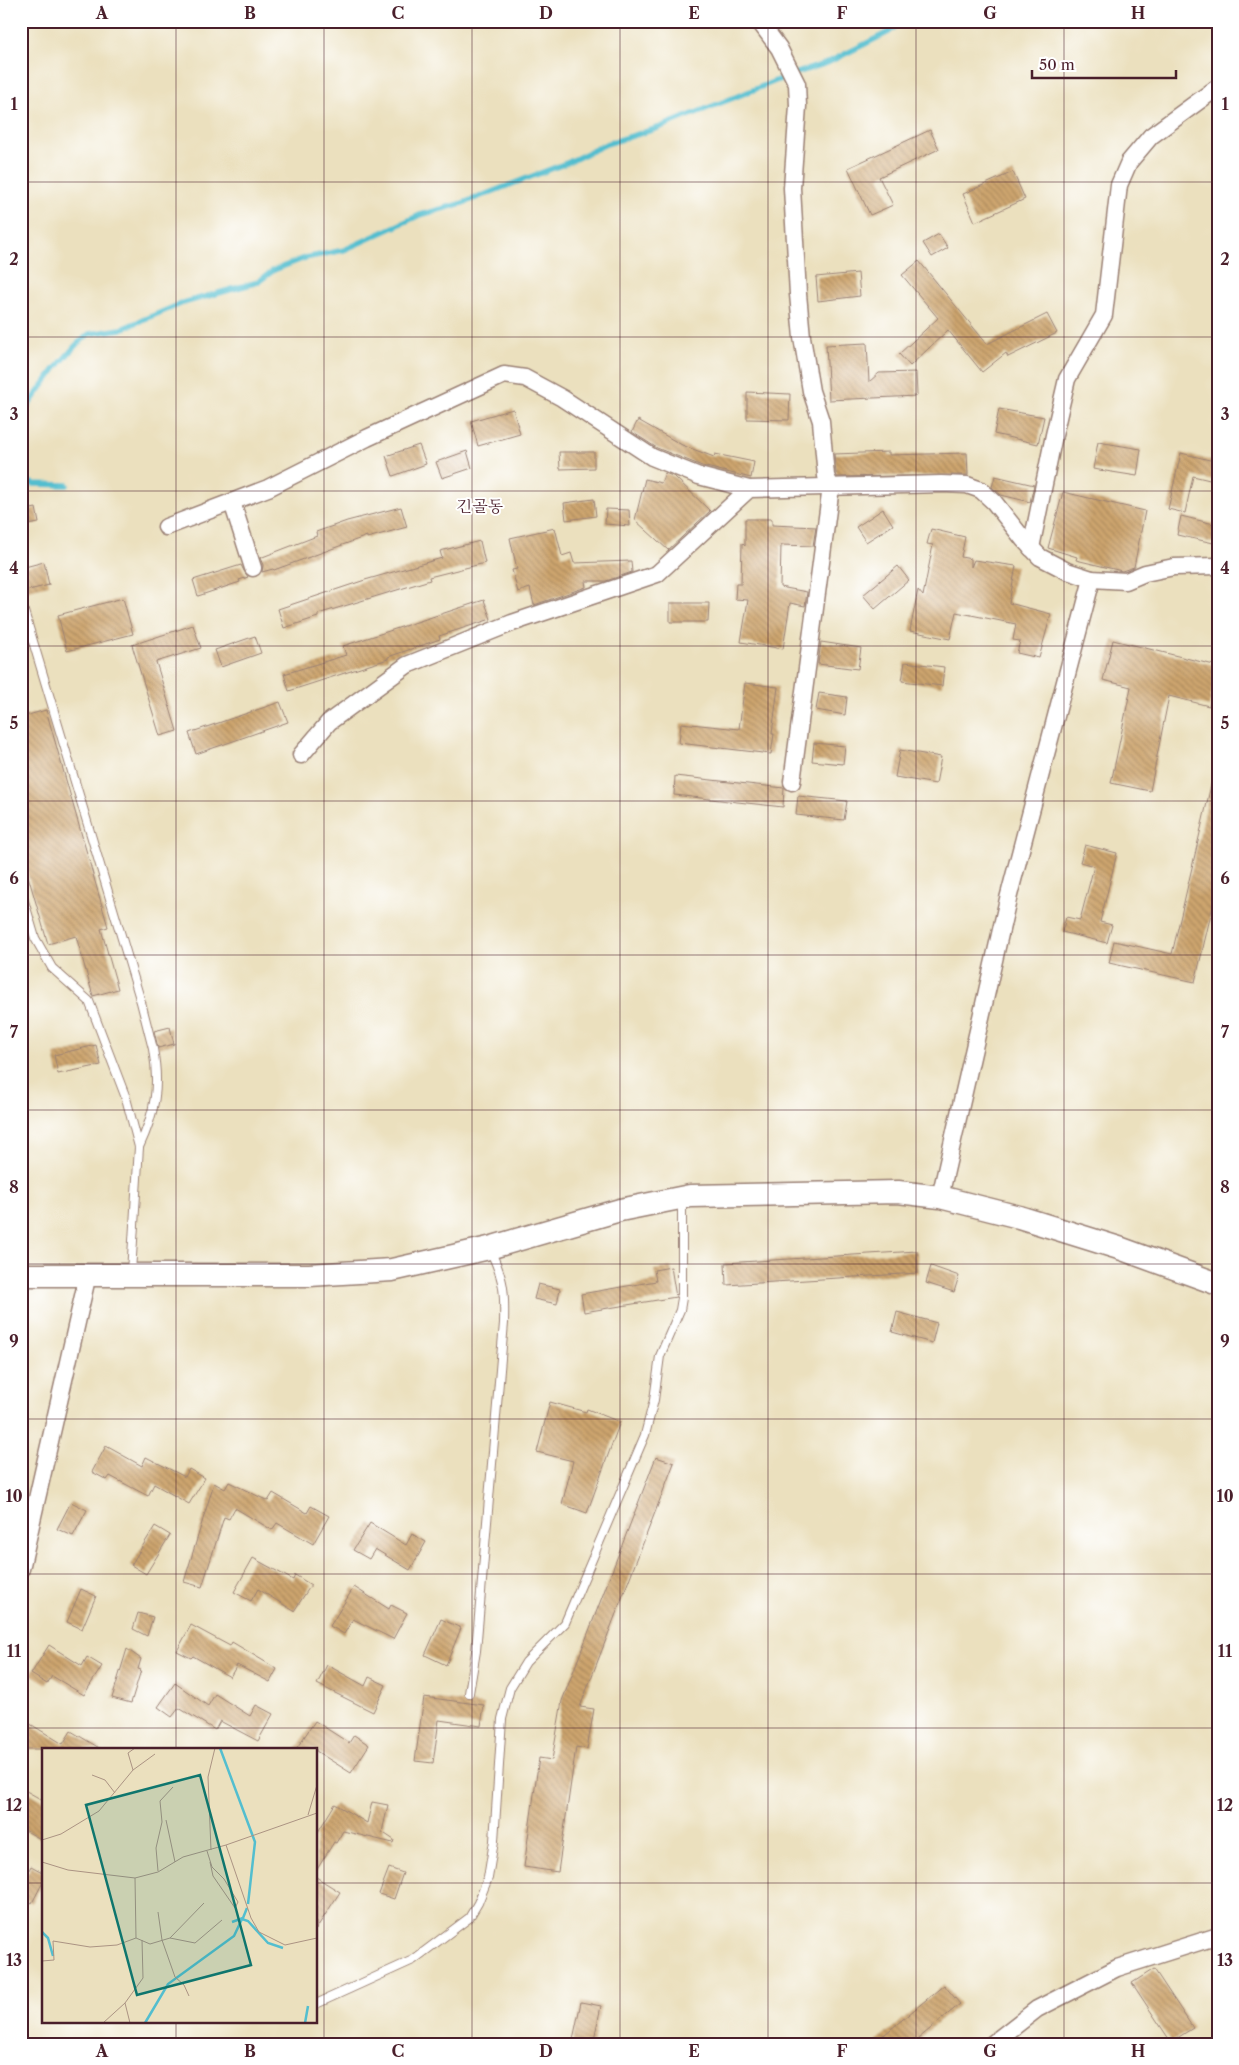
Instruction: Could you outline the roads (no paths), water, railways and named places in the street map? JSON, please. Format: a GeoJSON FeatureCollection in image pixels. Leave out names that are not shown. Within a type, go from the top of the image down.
{"type":"FeatureCollection","features":[{"type":"Feature","properties":{"kind":"main road"},"geometry":{"type":"LineString","coordinates":[[21,1275],[309,1275],[392,1270],[489,1248],[620,1210],[682,1198],[745,1194],[898,1192],[940,1197],[1028,1220],[1122,1250],[1218,1284]]}},
{"type":"Feature","properties":{"kind":"street"},"geometry":{"type":"LineString","coordinates":[[759,21],[779,48],[797,84],[798,106],[792,188],[798,294],[802,337],[811,390],[821,421],[826,476],[831,487],[792,782]]}},
{"type":"Feature","properties":{"kind":"street"},"geometry":{"type":"LineString","coordinates":[[1031,548],[1054,435],[1068,379],[1104,314],[1119,185],[1122,177],[1129,162],[1151,136],[1218,87]]}},
{"type":"Feature","properties":{"kind":"street"},"geometry":{"type":"LineString","coordinates":[[166,527],[268,488],[367,438],[504,375],[525,378],[562,398],[652,457],[699,476],[749,489],[967,485],[981,490],[994,502],[1040,557],[1060,568],[1092,579],[1126,581],[1146,573],[1174,567],[1218,566]]}},
{"type":"Feature","properties":{"kind":"street"},"geometry":{"type":"LineString","coordinates":[[301,755],[329,722],[407,665],[512,623],[657,574],[749,489]]}},
{"type":"Feature","properties":{"kind":"street"},"geometry":{"type":"LineString","coordinates":[[232,502],[253,568]]}},
{"type":"Feature","properties":{"kind":"street"},"geometry":{"type":"LineString","coordinates":[[940,1197],[1008,899],[1092,579]]}},
{"type":"Feature","properties":{"kind":"street"},"geometry":{"type":"LineString","coordinates":[[21,1569],[88,1274]]}},
{"type":"Feature","properties":{"kind":"street"},"geometry":{"type":"LineString","coordinates":[[992,2044],[1037,2008],[1117,1968],[1218,1936]]}},
{"type":"Feature","properties":{"kind":"lane"},"geometry":{"type":"LineString","coordinates":[[21,608],[23,608],[112,906],[156,1065],[154,1109],[139,1147],[131,1274]]}},
{"type":"Feature","properties":{"kind":"lane"},"geometry":{"type":"LineString","coordinates":[[21,891],[35,938],[52,968],[89,1001],[126,1098],[139,1147]]}},
{"type":"Feature","properties":{"kind":"lane"},"geometry":{"type":"LineString","coordinates":[[318,2003],[413,1960],[469,1918],[478,1902],[488,1878],[494,1841],[502,1718],[510,1688],[526,1662],[565,1623],[644,1435],[654,1400],[660,1356],[680,1310],[682,1298],[682,1198]]}},
{"type":"Feature","properties":{"kind":"lane"},"geometry":{"type":"LineString","coordinates":[[469,1693],[476,1651],[504,1323],[505,1292],[501,1272],[489,1248]]}},
{"type":"Feature","properties":{"kind":"waterway"},"geometry":{"type":"LineString","coordinates":[[21,415],[55,369],[76,345],[89,334],[121,329],[183,303],[258,282],[274,270],[305,258],[344,250],[420,215],[463,203],[569,162],[606,144],[658,128],[788,76],[827,63],[889,32],[902,21]]}},
{"type":"Feature","properties":{"kind":"waterway"},"geometry":{"type":"LineString","coordinates":[[21,480],[34,484],[67,485]]}},
{"type":"Feature","properties":{"kind":"district","name":"긴골동"},"geometry":{"type":"Point","coordinates":[480,506]}}]}
